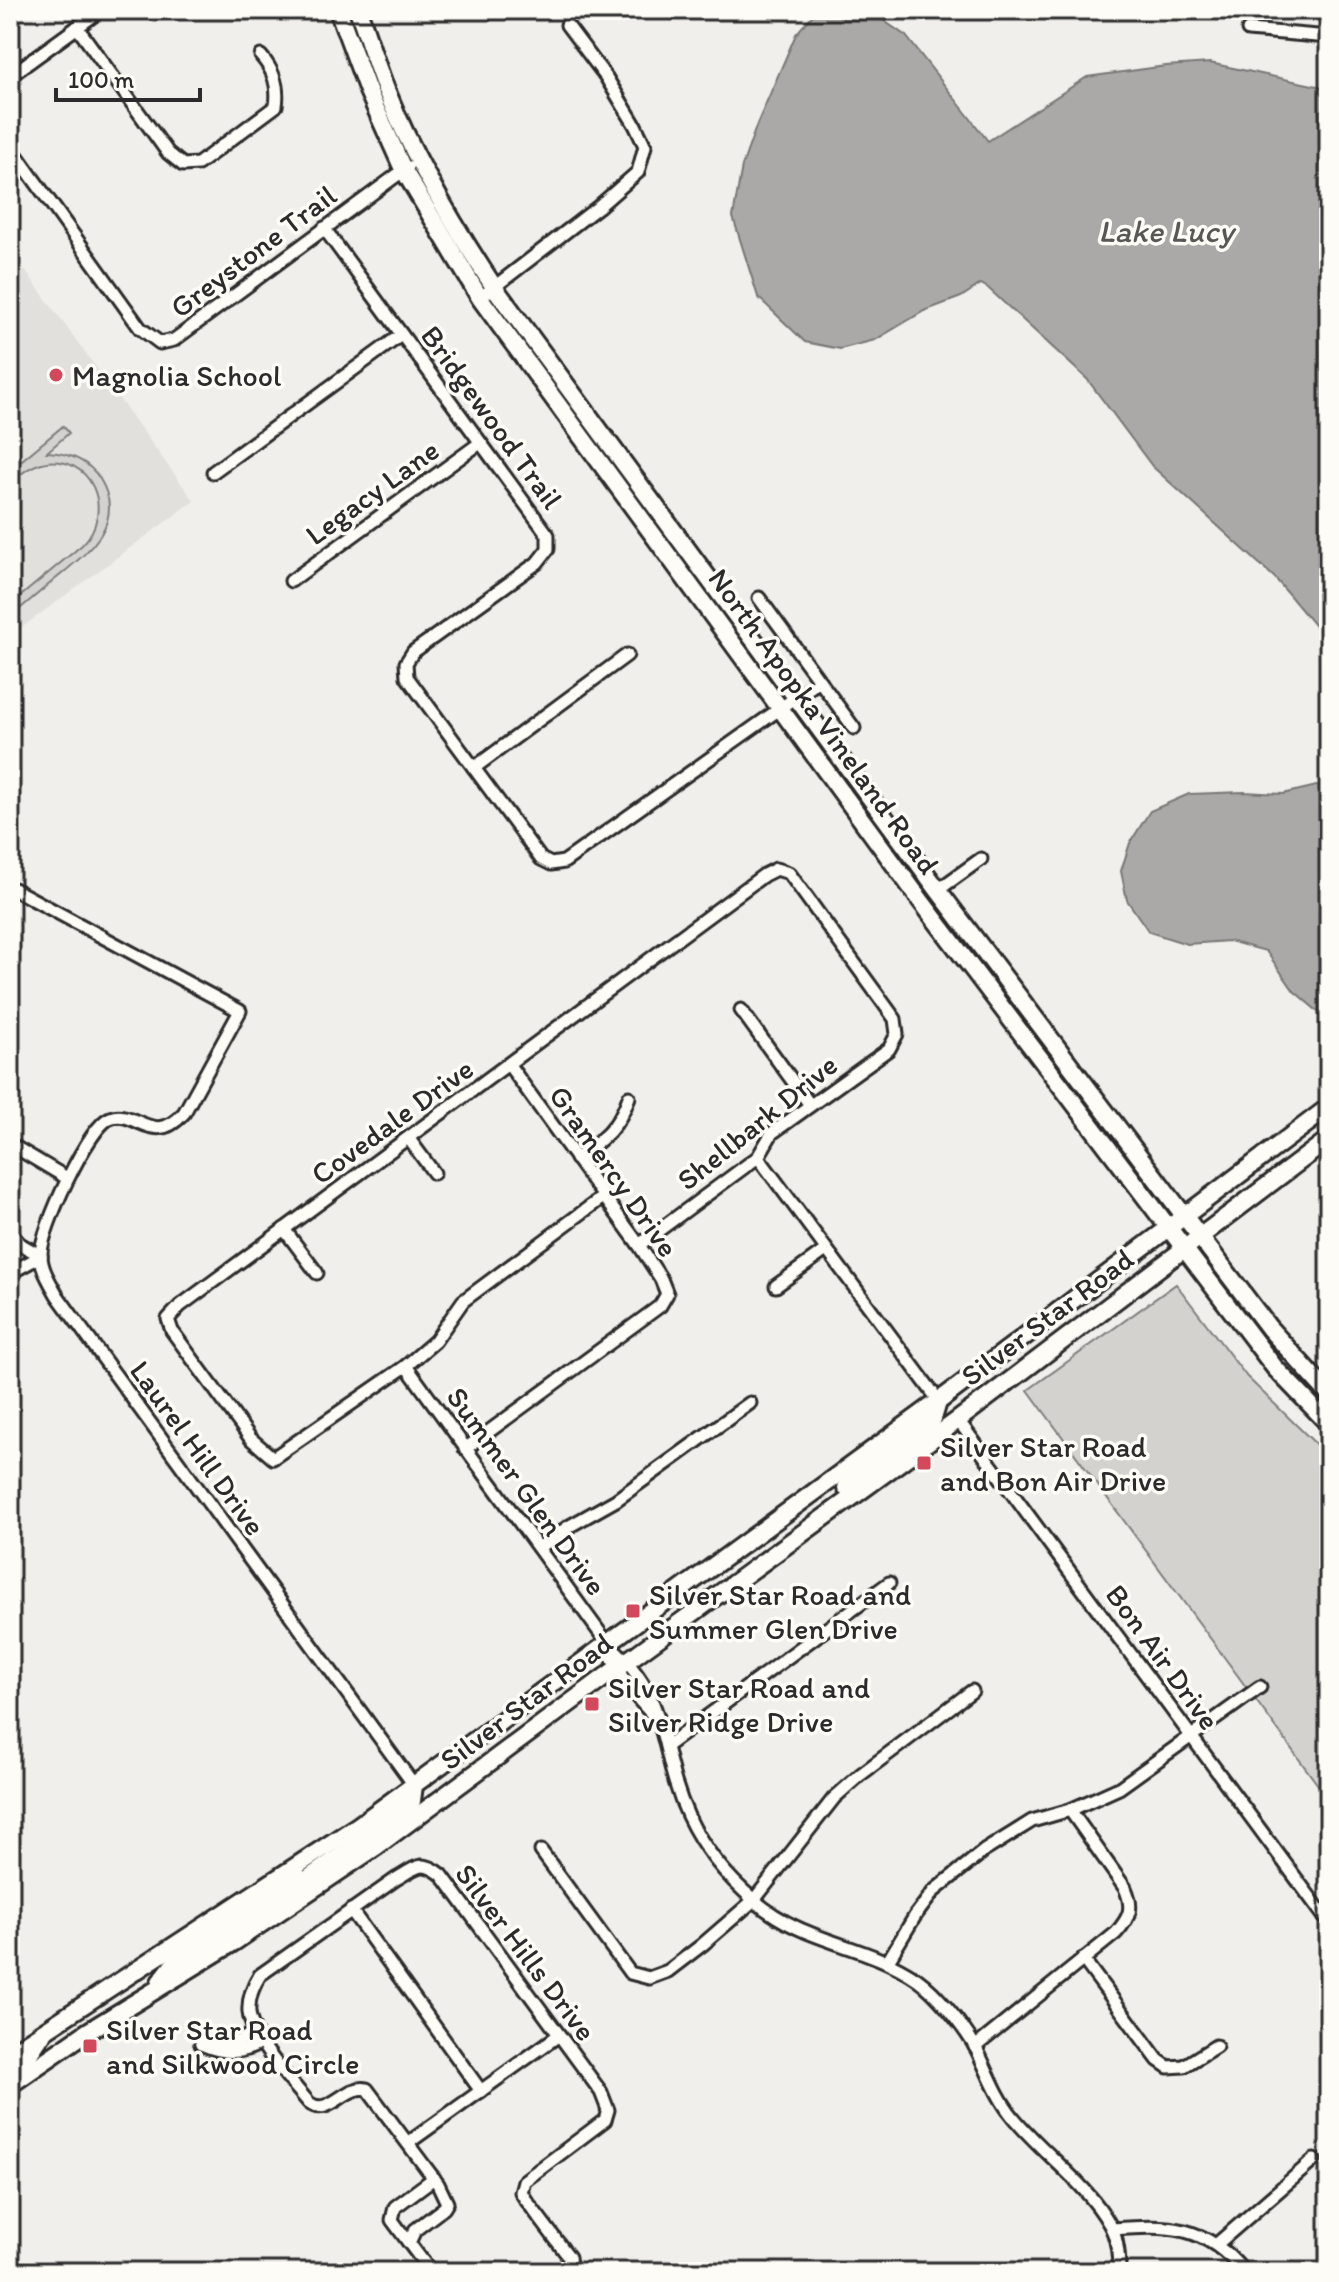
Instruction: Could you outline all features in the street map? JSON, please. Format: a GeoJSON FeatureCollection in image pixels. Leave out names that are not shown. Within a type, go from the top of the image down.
{"type":"FeatureCollection","features":[{"type":"Feature","properties":{"kind":"main road","name":"North Apopka Vineland Road"},"geometry":{"type":"LineString","coordinates":[[338,10],[368,91],[403,169],[480,298],[921,901],[1275,1368],[1329,1424]]}},
{"type":"Feature","properties":{"kind":"main road","name":"North Apopka Vineland Road"},"geometry":{"type":"LineString","coordinates":[[358,10],[387,93],[420,162],[454,226],[494,287],[938,890],[1269,1328],[1329,1394]]}},
{"type":"Feature","properties":{"kind":"main road","name":"Silver Star Road"},"geometry":{"type":"LineString","coordinates":[[10,2053],[301,1864],[414,1785],[939,1401],[1329,1107]]}},
{"type":"Feature","properties":{"kind":"main road","name":"Silver Star Road"},"geometry":{"type":"LineString","coordinates":[[10,2085],[377,1846],[621,1664],[958,1420],[1329,1139]]}},
{"type":"Feature","properties":{"kind":"main road"},"geometry":{"type":"LineString","coordinates":[[807,1530],[825,1504],[933,1419],[939,1401]]}},
{"type":"Feature","properties":{"kind":"main road"},"geometry":{"type":"LineString","coordinates":[[292,1904],[306,1880],[407,1809],[412,1801],[414,1785]]}},
{"type":"Feature","properties":{"kind":"main road"},"geometry":{"type":"LineString","coordinates":[[154,1991],[174,1964],[281,1893],[301,1864]]}},
{"type":"Feature","properties":{"kind":"main road"},"geometry":{"type":"LineString","coordinates":[[31,2070],[53,2042],[126,1996],[139,1969]]}},
{"type":"Feature","properties":{"kind":"main road"},"geometry":{"type":"LineString","coordinates":[[10,2069],[27,2057],[47,2027]]}},
{"type":"Feature","properties":{"kind":"street"},"geometry":{"type":"LineString","coordinates":[[10,76],[101,10]]}},
{"type":"Feature","properties":{"kind":"street"},"geometry":{"type":"LineString","coordinates":[[480,298],[598,207],[638,172],[645,146],[635,125],[606,77],[567,25]]}},
{"type":"Feature","properties":{"kind":"street"},"geometry":{"type":"LineString","coordinates":[[77,27],[168,153],[183,165],[198,164],[276,106],[278,92],[272,68],[261,56]]}},
{"type":"Feature","properties":{"kind":"street"},"geometry":{"type":"LineString","coordinates":[[1248,30],[1329,37]]}},
{"type":"Feature","properties":{"kind":"street","name":"Greystone Trail"},"geometry":{"type":"LineString","coordinates":[[10,146],[140,328],[160,343],[174,340],[403,169],[420,162]]}},
{"type":"Feature","properties":{"kind":"street","name":"Bridgewood Trail"},"geometry":{"type":"LineString","coordinates":[[324,228],[548,535],[548,549],[537,563],[413,652],[406,663],[407,677],[541,859],[551,864],[564,862],[819,681]]}},
{"type":"Feature","properties":{"kind":"street"},"geometry":{"type":"LineString","coordinates":[[213,472],[401,335]]}},
{"type":"Feature","properties":{"kind":"street","name":"Legacy Lane"},"geometry":{"type":"LineString","coordinates":[[291,581],[480,443]]}},
{"type":"Feature","properties":{"kind":"street"},"geometry":{"type":"LineString","coordinates":[[759,598],[854,728]]}},
{"type":"Feature","properties":{"kind":"street"},"geometry":{"type":"LineString","coordinates":[[474,768],[627,655]]}},
{"type":"Feature","properties":{"kind":"street"},"geometry":{"type":"LineString","coordinates":[[938,890],[981,859]]}},
{"type":"Feature","properties":{"kind":"street","name":"Covedale Drive"},"geometry":{"type":"LineString","coordinates":[[406,1366],[273,1458],[251,1439],[172,1331],[168,1319],[180,1306],[764,875],[776,869],[789,873]]}},
{"type":"Feature","properties":{"kind":"street","name":"Shellbark Drive"},"geometry":{"type":"LineString","coordinates":[[639,1245],[758,1157],[772,1133],[889,1049],[897,1034],[895,1019],[789,873]]}},
{"type":"Feature","properties":{"kind":"street"},"geometry":{"type":"LineString","coordinates":[[10,887],[240,1011],[184,1113],[176,1121],[165,1127],[147,1127],[122,1116],[110,1118],[99,1125],[67,1178],[42,1240],[41,1256]]}},
{"type":"Feature","properties":{"kind":"street"},"geometry":{"type":"LineString","coordinates":[[741,1010],[810,1105]]}},
{"type":"Feature","properties":{"kind":"street","name":"Gramercy Drive"},"geometry":{"type":"LineString","coordinates":[[465,1449],[660,1306],[667,1294],[639,1245],[509,1065]]}},
{"type":"Feature","properties":{"kind":"street"},"geometry":{"type":"LineString","coordinates":[[576,1159],[610,1133],[621,1119],[629,1097]]}},
{"type":"Feature","properties":{"kind":"street"},"geometry":{"type":"LineString","coordinates":[[409,1139],[434,1173]]}},
{"type":"Feature","properties":{"kind":"street"},"geometry":{"type":"LineString","coordinates":[[10,1144],[67,1178]]}},
{"type":"Feature","properties":{"kind":"street"},"geometry":{"type":"LineString","coordinates":[[758,1157],[939,1401]]}},
{"type":"Feature","properties":{"kind":"street"},"geometry":{"type":"LineString","coordinates":[[406,1366],[435,1341],[463,1301],[603,1197]]}},
{"type":"Feature","properties":{"kind":"street"},"geometry":{"type":"LineString","coordinates":[[284,1229],[317,1273]]}},
{"type":"Feature","properties":{"kind":"street"},"geometry":{"type":"LineString","coordinates":[[10,1233],[20,1244],[41,1256]]}},
{"type":"Feature","properties":{"kind":"street"},"geometry":{"type":"LineString","coordinates":[[776,1286],[826,1250]]}},
{"type":"Feature","properties":{"kind":"street"},"geometry":{"type":"LineString","coordinates":[[10,1273],[41,1256]]}},
{"type":"Feature","properties":{"kind":"street","name":"Laurel Hill Drive"},"geometry":{"type":"LineString","coordinates":[[41,1256],[46,1275],[57,1295],[414,1785]]}},
{"type":"Feature","properties":{"kind":"street","name":"Summer Glen Drive"},"geometry":{"type":"LineString","coordinates":[[406,1366],[608,1644]]}},
{"type":"Feature","properties":{"kind":"street"},"geometry":{"type":"LineString","coordinates":[[539,1548],[568,1527],[616,1500],[750,1403]]}},
{"type":"Feature","properties":{"kind":"street","name":"Bon Air Drive"},"geometry":{"type":"LineString","coordinates":[[958,1420],[1329,1923]]}},
{"type":"Feature","properties":{"kind":"street"},"geometry":{"type":"LineString","coordinates":[[668,1745],[889,1583]]}},
{"type":"Feature","properties":{"kind":"street"},"geometry":{"type":"LineString","coordinates":[[608,1644],[621,1664],[633,1695],[661,1724],[672,1774],[688,1816],[709,1853],[754,1900],[785,1923],[807,1934],[888,1961],[921,1981],[975,2047],[991,2085],[1013,2117],[1096,2202],[1112,2229],[1119,2252],[1119,2272]]}},
{"type":"Feature","properties":{"kind":"street"},"geometry":{"type":"LineString","coordinates":[[888,1961],[934,1891],[984,1851],[1032,1821],[1070,1810],[1119,1788],[1260,1687]]}},
{"type":"Feature","properties":{"kind":"street"},"geometry":{"type":"LineString","coordinates":[[541,1851],[630,1973],[649,1978],[668,1971],[754,1900],[834,1798],[972,1691]]}},
{"type":"Feature","properties":{"kind":"street"},"geometry":{"type":"LineString","coordinates":[[975,2047],[1128,1920],[1131,1901],[1125,1888],[1070,1810]]}},
{"type":"Feature","properties":{"kind":"street","name":"Silver Hills Drive"},"geometry":{"type":"LineString","coordinates":[[409,2243],[415,2230],[447,2203],[434,2178],[367,2089],[355,2088],[323,2108],[316,2108],[287,2076],[259,2037],[249,2013],[252,1988],[260,1975],[419,1866],[430,1865],[442,1875],[601,2092],[608,2110],[605,2120],[524,2181],[521,2192],[569,2257],[568,2272]]}},
{"type":"Feature","properties":{"kind":"street"},"geometry":{"type":"LineString","coordinates":[[351,1910],[481,2091]]}},
{"type":"Feature","properties":{"kind":"street"},"geometry":{"type":"LineString","coordinates":[[1083,1959],[1158,2060],[1168,2067],[1184,2066],[1216,2046]]}},
{"type":"Feature","properties":{"kind":"street"},"geometry":{"type":"LineString","coordinates":[[408,2143],[559,2035]]}},
{"type":"Feature","properties":{"kind":"street"},"geometry":{"type":"LineString","coordinates":[[1217,2244],[1314,2160]]}},
{"type":"Feature","properties":{"kind":"street"},"geometry":{"type":"LineString","coordinates":[[431,2272],[392,2220],[395,2207],[434,2178]]}},
{"type":"Feature","properties":{"kind":"street"},"geometry":{"type":"LineString","coordinates":[[1112,2229],[1160,2226],[1192,2232],[1217,2244],[1244,2272]]}},
{"type":"Feature","properties":{"kind":"shaded area","name":"Magnolia School"},"geometry":{"type":"Polygon","coordinates":[[[10,250],[194,501],[10,636],[10,250]]]}},
{"type":"Feature","properties":{"kind":"shaded area"},"geometry":{"type":"Polygon","coordinates":[[[63,426],[69,433],[47,452],[77,459],[95,472],[107,495],[109,509],[106,523],[92,547],[10,617],[10,605],[82,545],[92,531],[97,516],[93,487],[74,466],[59,462],[42,463],[10,483],[10,470],[63,426]]]}},
{"type":"Feature","properties":{"kind":"shaded area"},"geometry":{"type":"Polygon","coordinates":[[[1176,1284],[1247,1377],[1329,1457],[1329,1800],[1028,1390],[1176,1284]]]}},
{"type":"Feature","properties":{"kind":"water","name":"Lake Lucy"},"geometry":{"type":"Polygon","coordinates":[[[817,10],[868,10],[906,36],[988,141],[1087,77],[1210,63],[1329,86],[1329,643],[1275,578],[1152,466],[1087,379],[988,288],[981,284],[961,297],[924,311],[875,340],[840,349],[805,342],[758,297],[733,217],[742,166],[796,34],[817,10]]]}},
{"type":"Feature","properties":{"kind":"water"},"geometry":{"type":"Polygon","coordinates":[[[1329,783],[1329,1021],[1294,991],[1266,951],[1229,941],[1187,944],[1149,932],[1127,900],[1121,871],[1130,843],[1150,811],[1189,794],[1283,794],[1329,783]]]}},
{"type":"Feature","properties":{"kind":"place","name":"Magnolia School"},"geometry":{"type":"Point","coordinates":[56,375]}},
{"type":"Feature","properties":{"kind":"place","name":"Silver Star Road and Bon Air Drive"},"geometry":{"type":"Point","coordinates":[924,1463]}},
{"type":"Feature","properties":{"kind":"place","name":"Silver Star Road and Summer Glen Drive"},"geometry":{"type":"Point","coordinates":[633,1611]}},
{"type":"Feature","properties":{"kind":"place","name":"Silver Star Road and Silver Ridge Drive"},"geometry":{"type":"Point","coordinates":[592,1704]}},
{"type":"Feature","properties":{"kind":"place","name":"Silver Star Road and Silkwood Circle"},"geometry":{"type":"Point","coordinates":[90,2046]}}]}
